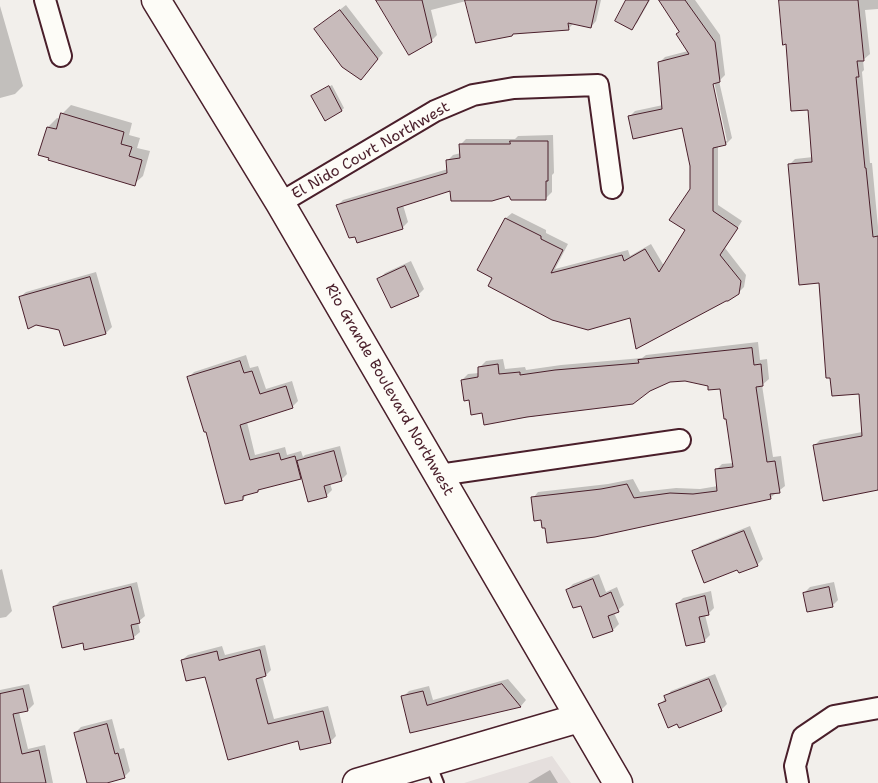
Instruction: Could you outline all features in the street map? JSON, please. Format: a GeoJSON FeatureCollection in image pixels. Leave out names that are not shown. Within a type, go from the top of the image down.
{"type":"FeatureCollection","features":[{"type":"Feature","properties":{"kind":"main road","name":"Rio Grande Boulevard Northwest"},"geometry":{"type":"LineString","coordinates":[[156,0],[280,203],[618,783]]}},
{"type":"Feature","properties":{"kind":"main road"},"geometry":{"type":"LineString","coordinates":[[357,783],[434,773],[579,718]]}},
{"type":"Feature","properties":{"kind":"street"},"geometry":{"type":"LineString","coordinates":[[45,0],[61,56]]}},
{"type":"Feature","properties":{"kind":"street","name":"El Nido Court Northwest"},"geometry":{"type":"LineString","coordinates":[[280,203],[435,111],[474,94],[533,87],[598,85],[612,188]]}},
{"type":"Feature","properties":{"kind":"street"},"geometry":{"type":"LineString","coordinates":[[439,475],[680,440]]}},
{"type":"Feature","properties":{"kind":"street"},"geometry":{"type":"LineString","coordinates":[[798,783],[795,766],[803,738],[834,716],[878,708]]}},
{"type":"Feature","properties":{"kind":"shaded area"},"geometry":{"type":"Polygon","coordinates":[[[552,756],[571,783],[464,783],[552,756]]]}},
{"type":"Feature","properties":{"kind":"building"},"geometry":{"type":"Polygon","coordinates":[[[376,0],[422,0],[432,42],[409,55],[376,0]]]}},
{"type":"Feature","properties":{"kind":"building"},"geometry":{"type":"Polygon","coordinates":[[[465,0],[597,0],[591,28],[568,23],[569,30],[513,34],[512,36],[476,43],[465,0]]]}},
{"type":"Feature","properties":{"kind":"building"},"geometry":{"type":"Polygon","coordinates":[[[626,0],[649,0],[632,30],[615,21],[626,0]]]}},
{"type":"Feature","properties":{"kind":"building"},"geometry":{"type":"Polygon","coordinates":[[[659,0],[685,0],[715,42],[720,82],[713,84],[726,145],[713,148],[713,211],[738,228],[720,255],[741,281],[739,294],[636,349],[630,318],[588,330],[552,320],[488,286],[492,278],[477,270],[505,218],[541,236],[541,239],[563,250],[551,273],[622,255],[624,261],[645,249],[659,272],[685,230],[669,220],[690,189],[690,166],[682,128],[633,139],[628,116],[662,109],[658,62],[689,54],[676,34],[679,32],[659,0]]]}},
{"type":"Feature","properties":{"kind":"building"},"geometry":{"type":"Polygon","coordinates":[[[779,0],[858,0],[864,61],[857,61],[859,77],[856,77],[873,237],[878,236],[878,490],[823,501],[813,445],[862,436],[859,394],[832,396],[830,378],[826,378],[819,283],[799,285],[788,164],[812,162],[808,110],[791,111],[786,44],[783,45],[779,0]]]}},
{"type":"Feature","properties":{"kind":"building"},"geometry":{"type":"Polygon","coordinates":[[[340,10],[378,59],[361,80],[342,67],[314,29],[340,10]]]}},
{"type":"Feature","properties":{"kind":"building"},"geometry":{"type":"Polygon","coordinates":[[[329,86],[342,111],[325,121],[311,96],[329,86]]]}},
{"type":"Feature","properties":{"kind":"building"},"geometry":{"type":"Polygon","coordinates":[[[61,113],[124,132],[121,144],[132,147],[129,156],[142,160],[135,186],[48,160],[49,158],[38,155],[47,127],[56,129],[61,113]]]}},
{"type":"Feature","properties":{"kind":"building"},"geometry":{"type":"Polygon","coordinates":[[[510,141],[548,141],[546,200],[511,200],[509,196],[492,201],[451,201],[450,191],[397,208],[403,229],[357,243],[355,237],[349,238],[336,205],[447,173],[446,160],[460,158],[459,144],[510,144],[510,141]]]}},
{"type":"Feature","properties":{"kind":"building"},"geometry":{"type":"Polygon","coordinates":[[[405,266],[419,296],[391,308],[377,279],[405,266]]]}},
{"type":"Feature","properties":{"kind":"building"},"geometry":{"type":"Polygon","coordinates":[[[90,277],[106,334],[64,346],[59,330],[36,325],[28,329],[19,297],[90,277]]]}},
{"type":"Feature","properties":{"kind":"building"},"geometry":{"type":"Polygon","coordinates":[[[752,348],[754,365],[761,364],[763,386],[756,387],[767,462],[775,461],[780,493],[770,494],[771,499],[595,537],[547,543],[545,528],[542,528],[541,520],[534,521],[531,497],[627,484],[634,498],[670,493],[693,494],[717,491],[715,469],[733,467],[720,389],[708,390],[708,386],[685,381],[670,382],[650,391],[633,404],[527,417],[484,425],[482,413],[471,415],[469,400],[464,401],[461,380],[478,377],[478,367],[498,364],[499,374],[520,372],[520,375],[639,363],[638,360],[752,348]]]}},
{"type":"Feature","properties":{"kind":"building"},"geometry":{"type":"Polygon","coordinates":[[[240,361],[244,373],[252,371],[260,394],[286,386],[293,408],[240,425],[250,460],[279,453],[281,460],[295,456],[301,479],[258,490],[258,492],[243,496],[243,500],[225,504],[206,432],[204,432],[187,377],[240,361]]]}},
{"type":"Feature","properties":{"kind":"building"},"geometry":{"type":"Polygon","coordinates":[[[334,451],[342,481],[324,486],[327,497],[308,502],[297,461],[334,451]]]}},
{"type":"Feature","properties":{"kind":"building"},"geometry":{"type":"Polygon","coordinates":[[[744,531],[758,566],[739,573],[737,570],[704,583],[692,551],[744,531]]]}},
{"type":"Feature","properties":{"kind":"building"},"geometry":{"type":"Polygon","coordinates":[[[593,579],[600,597],[611,592],[619,612],[608,616],[613,631],[593,638],[581,606],[573,608],[566,590],[593,579]]]}},
{"type":"Feature","properties":{"kind":"building"},"geometry":{"type":"Polygon","coordinates":[[[131,587],[140,623],[131,625],[134,639],[84,650],[83,643],[62,648],[53,607],[131,587]]]}},
{"type":"Feature","properties":{"kind":"building"},"geometry":{"type":"Polygon","coordinates":[[[829,587],[833,607],[807,612],[803,593],[829,587]]]}},
{"type":"Feature","properties":{"kind":"building"},"geometry":{"type":"Polygon","coordinates":[[[705,596],[709,615],[699,617],[705,642],[686,646],[676,604],[705,596]]]}},
{"type":"Feature","properties":{"kind":"building"},"geometry":{"type":"Polygon","coordinates":[[[260,650],[266,676],[256,679],[268,724],[323,711],[331,743],[300,750],[298,741],[228,760],[205,677],[186,681],[181,660],[217,651],[219,660],[260,650]]]}},
{"type":"Feature","properties":{"kind":"building"},"geometry":{"type":"Polygon","coordinates":[[[709,679],[722,711],[679,728],[677,724],[668,728],[658,704],[666,701],[664,696],[709,679]]]}},
{"type":"Feature","properties":{"kind":"building"},"geometry":{"type":"Polygon","coordinates":[[[502,684],[521,707],[410,733],[401,696],[423,691],[427,705],[502,684]]]}},
{"type":"Feature","properties":{"kind":"building"},"geometry":{"type":"Polygon","coordinates":[[[23,689],[28,711],[13,714],[22,754],[39,750],[46,783],[0,783],[0,694],[23,689]]]}},
{"type":"Feature","properties":{"kind":"building"},"geometry":{"type":"Polygon","coordinates":[[[107,724],[115,754],[118,753],[125,778],[107,783],[87,783],[74,733],[107,724]]]}}]}
